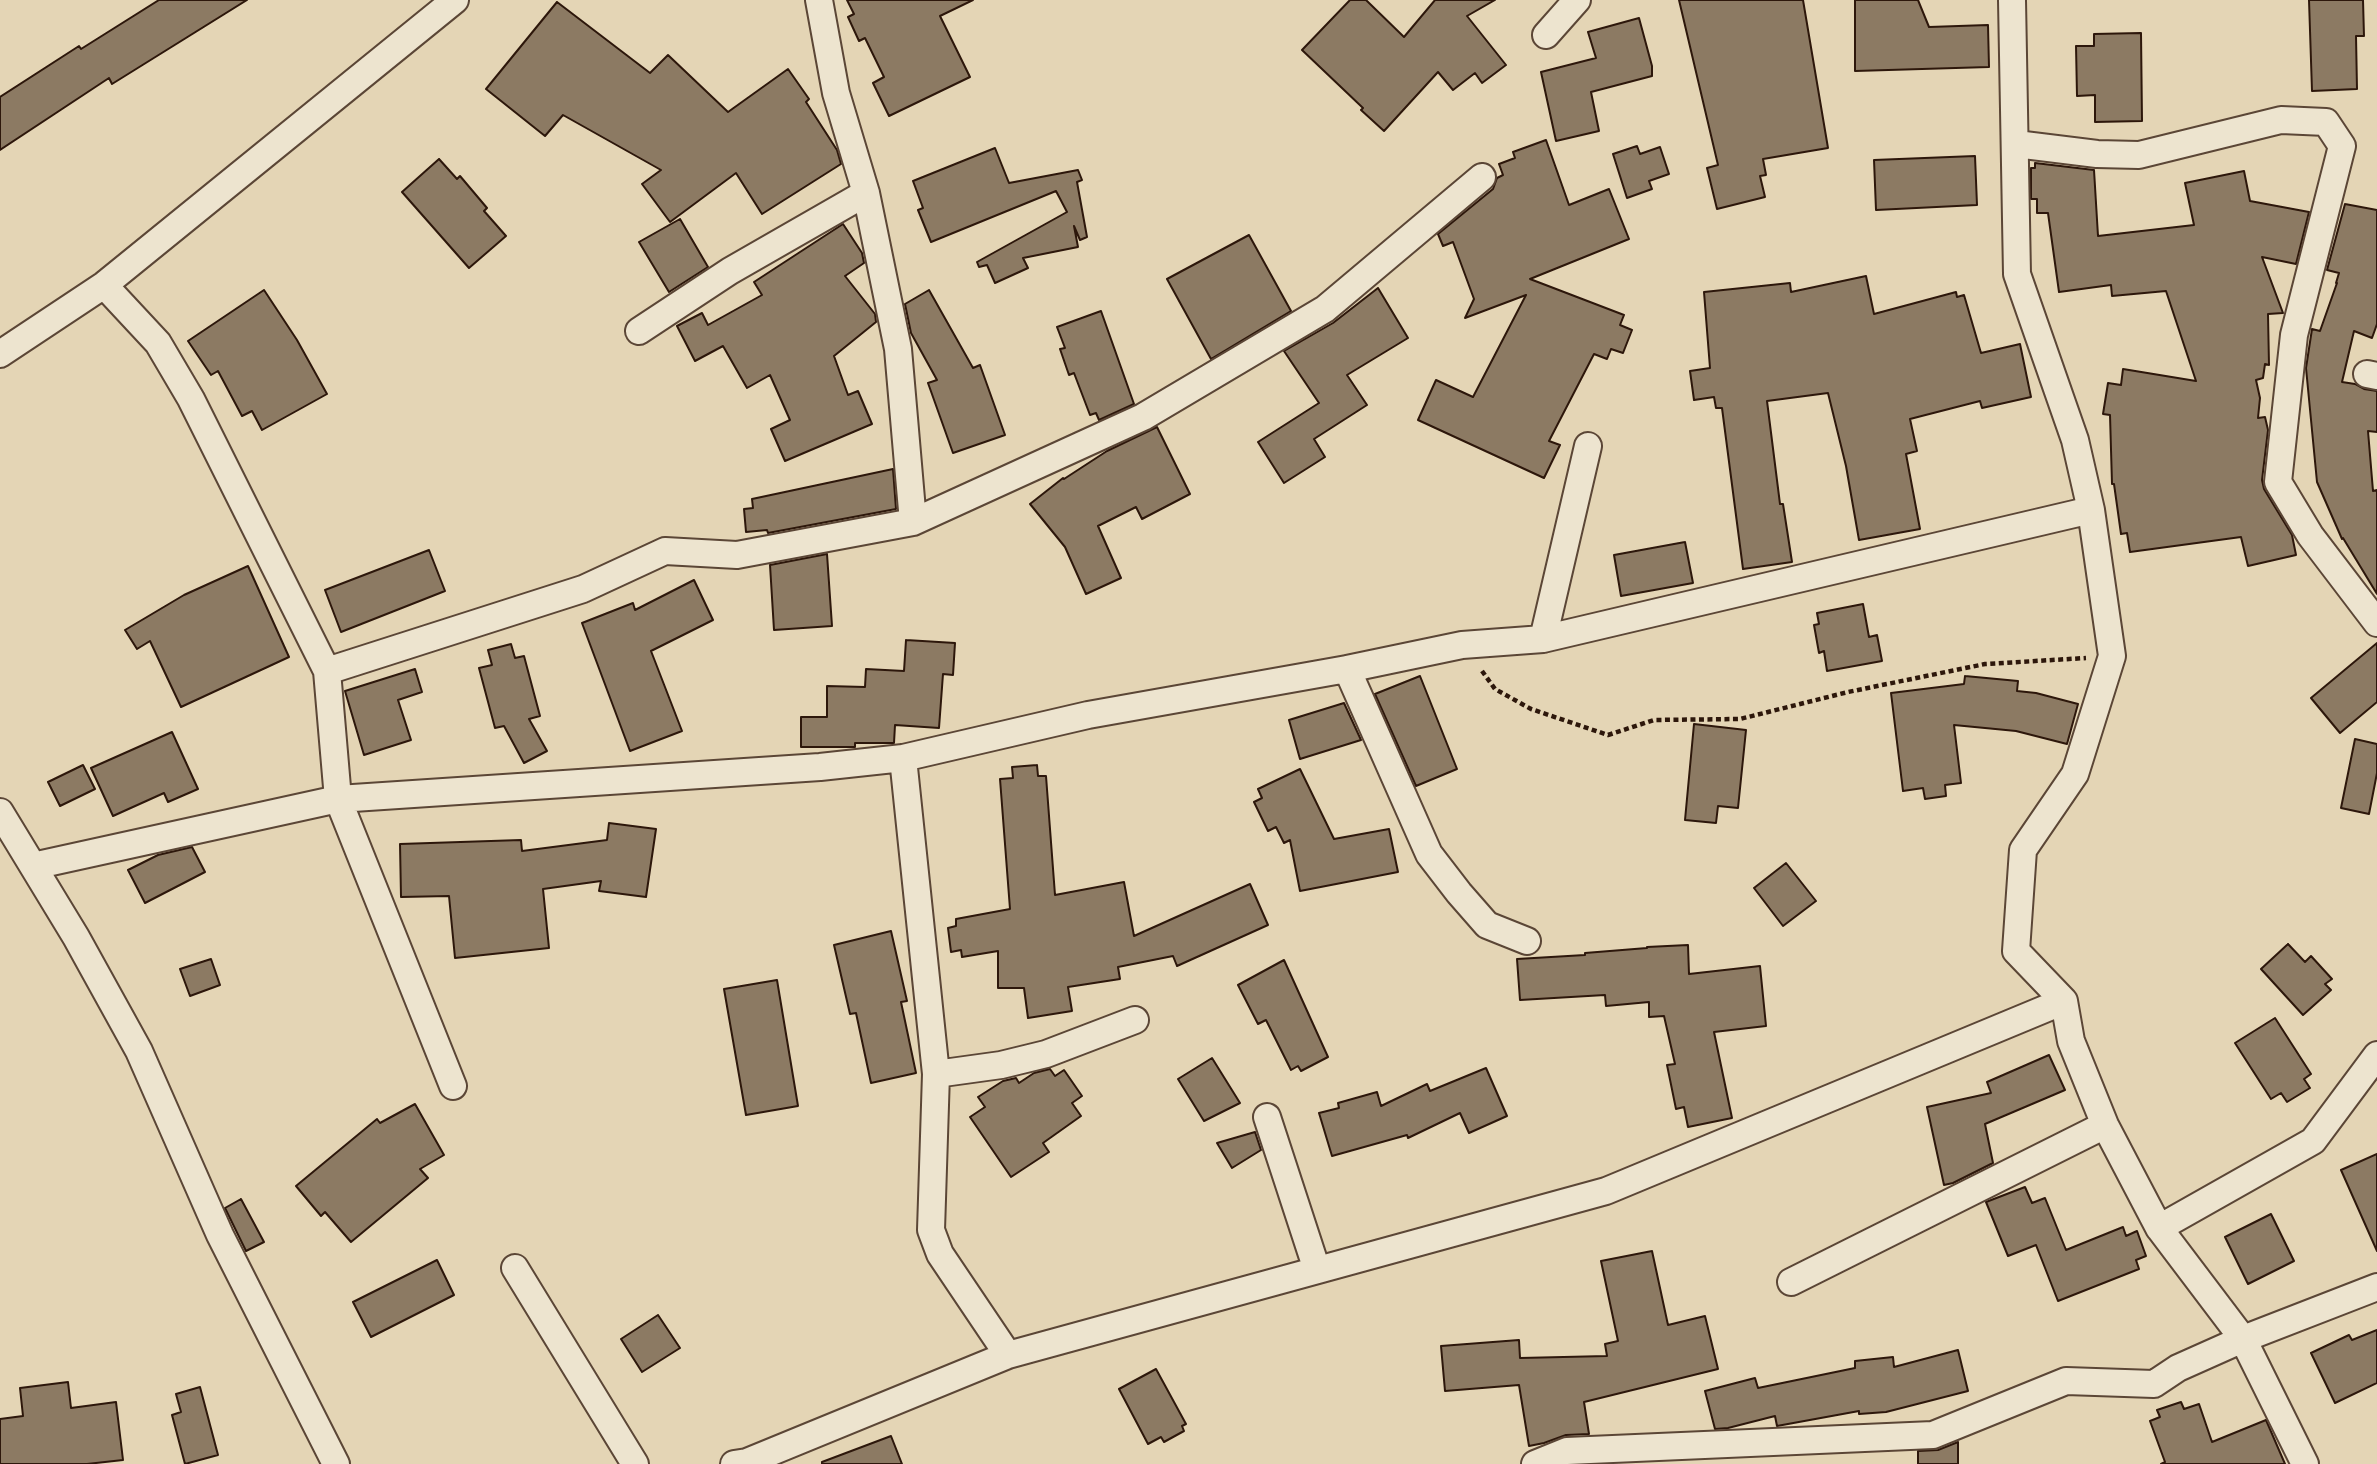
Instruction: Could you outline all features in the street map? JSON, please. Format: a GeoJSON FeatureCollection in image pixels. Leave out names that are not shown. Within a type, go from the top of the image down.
{"type":"FeatureCollection","features":[{"type":"Feature","properties":{"kind":"street"},"geometry":{"type":"LineString","coordinates":[[0,354],[104,285],[455,0]]}},
{"type":"Feature","properties":{"kind":"street"},"geometry":{"type":"LineString","coordinates":[[819,0],[836,93],[866,193],[898,349],[913,522]]}},
{"type":"Feature","properties":{"kind":"street"},"geometry":{"type":"LineString","coordinates":[[1546,35],[1577,0]]}},
{"type":"Feature","properties":{"kind":"street"},"geometry":{"type":"LineString","coordinates":[[2012,0],[2017,274],[2076,440],[2091,510],[2112,656],[2075,774],[2023,850],[2016,951],[2064,1001],[2071,1041],[2105,1125],[2159,1228],[2243,1339],[2305,1464]]}},
{"type":"Feature","properties":{"kind":"street"},"geometry":{"type":"LineString","coordinates":[[2016,144],[2097,154],[2139,155],[2281,120],[2326,122],[2342,146],[2294,335],[2278,482],[2310,535],[2377,623]]}},
{"type":"Feature","properties":{"kind":"street"},"geometry":{"type":"LineString","coordinates":[[327,671],[583,589],[665,551],[737,555],[913,522],[1143,417],[1325,309],[1482,177]]}},
{"type":"Feature","properties":{"kind":"street"},"geometry":{"type":"LineString","coordinates":[[639,331],[730,271],[866,193]]}},
{"type":"Feature","properties":{"kind":"street"},"geometry":{"type":"LineString","coordinates":[[104,285],[158,343],[191,399],[327,671],[338,799],[453,1086]]}},
{"type":"Feature","properties":{"kind":"street"},"geometry":{"type":"LineString","coordinates":[[1543,639],[1588,446]]}},
{"type":"Feature","properties":{"kind":"street"},"geometry":{"type":"LineString","coordinates":[[33,866],[338,799],[806,768],[903,758],[1088,715],[1347,669],[1462,645],[1543,639],[2091,510]]}},
{"type":"Feature","properties":{"kind":"street"},"geometry":{"type":"LineString","coordinates":[[1347,669],[1429,854],[1487,925],[1527,941]]}},
{"type":"Feature","properties":{"kind":"street"},"geometry":{"type":"LineString","coordinates":[[903,758],[936,1074],[932,1230],[940,1254],[1008,1354]]}},
{"type":"Feature","properties":{"kind":"street"},"geometry":{"type":"LineString","coordinates":[[0,812],[76,937],[139,1051],[220,1234],[337,1464]]}},
{"type":"Feature","properties":{"kind":"street"},"geometry":{"type":"LineString","coordinates":[[743,1464],[1008,1354],[1606,1191],[2064,1001]]}},
{"type":"Feature","properties":{"kind":"street"},"geometry":{"type":"LineString","coordinates":[[936,1074],[1001,1065],[1046,1054],[1135,1020]]}},
{"type":"Feature","properties":{"kind":"street"},"geometry":{"type":"LineString","coordinates":[[2159,1228],[2313,1141],[2377,1055]]}},
{"type":"Feature","properties":{"kind":"street"},"geometry":{"type":"LineString","coordinates":[[1267,1117],[1317,1270]]}},
{"type":"Feature","properties":{"kind":"street"},"geometry":{"type":"LineString","coordinates":[[1791,1282],[2105,1125]]}},
{"type":"Feature","properties":{"kind":"street"},"geometry":{"type":"LineString","coordinates":[[515,1268],[635,1464]]}},
{"type":"Feature","properties":{"kind":"street"},"geometry":{"type":"LineString","coordinates":[[1535,1464],[1567,1451],[1933,1434],[2066,1381],[2154,1384],[2178,1368],[2243,1339],[2377,1287]]}},
{"type":"Feature","properties":{"kind":"path"},"geometry":{"type":"LineString","coordinates":[[1462,645],[1495,689],[1531,709],[1608,735],[1654,720],[1740,719],[1848,692],[1985,664],[2112,656]]}},
{"type":"Feature","properties":{"kind":"building"},"geometry":{"type":"Polygon","coordinates":[[[159,0],[247,0],[112,84],[109,78],[0,150],[0,97],[79,46],[81,49],[159,0]]]}},
{"type":"Feature","properties":{"kind":"building"},"geometry":{"type":"Polygon","coordinates":[[[847,0],[973,0],[940,16],[970,77],[889,116],[873,83],[884,77],[865,38],[859,41],[848,17],[854,14],[847,0]]]}},
{"type":"Feature","properties":{"kind":"building"},"geometry":{"type":"Polygon","coordinates":[[[1350,0],[1366,0],[1404,37],[1435,0],[1495,0],[1467,16],[1506,65],[1482,83],[1475,73],[1453,90],[1438,72],[1384,131],[1302,50],[1350,0]]]}},
{"type":"Feature","properties":{"kind":"building"},"geometry":{"type":"Polygon","coordinates":[[[1679,0],[1803,0],[1828,148],[1763,159],[1766,175],[1760,176],[1765,197],[1717,209],[1707,168],[1718,165],[1679,0]]]}},
{"type":"Feature","properties":{"kind":"building"},"geometry":{"type":"Polygon","coordinates":[[[1855,0],[1918,0],[1929,27],[1988,25],[1989,67],[1855,71],[1855,0]]]}},
{"type":"Feature","properties":{"kind":"building"},"geometry":{"type":"Polygon","coordinates":[[[2309,0],[2363,0],[2364,36],[2356,36],[2357,89],[2312,91],[2309,0]]]}},
{"type":"Feature","properties":{"kind":"building"},"geometry":{"type":"Polygon","coordinates":[[[557,2],[650,73],[668,55],[728,112],[788,69],[809,99],[806,102],[837,150],[841,164],[762,214],[736,173],[670,222],[642,184],[661,170],[563,115],[545,136],[486,89],[557,2]]]}},
{"type":"Feature","properties":{"kind":"building"},"geometry":{"type":"Polygon","coordinates":[[[1639,18],[1652,66],[1652,76],[1591,92],[1599,131],[1556,141],[1541,72],[1596,58],[1588,32],[1639,18]]]}},
{"type":"Feature","properties":{"kind":"building"},"geometry":{"type":"Polygon","coordinates":[[[2141,33],[2142,121],[2095,122],[2095,95],[2077,96],[2076,46],[2094,46],[2094,34],[2141,33]]]}},
{"type":"Feature","properties":{"kind":"building"},"geometry":{"type":"Polygon","coordinates":[[[1546,140],[1569,205],[1609,189],[1629,239],[1530,279],[1624,315],[1620,325],[1632,330],[1623,353],[1611,349],[1607,359],[1594,354],[1549,441],[1560,445],[1544,478],[1418,420],[1436,380],[1473,397],[1526,295],[1465,318],[1474,299],[1453,242],[1443,246],[1438,234],[1493,189],[1497,178],[1503,175],[1499,164],[1515,158],[1513,152],[1546,140]]]}},
{"type":"Feature","properties":{"kind":"building"},"geometry":{"type":"Polygon","coordinates":[[[1637,146],[1640,154],[1660,147],[1669,174],[1649,181],[1652,189],[1627,198],[1613,154],[1637,146]]]}},
{"type":"Feature","properties":{"kind":"building"},"geometry":{"type":"Polygon","coordinates":[[[995,148],[1009,183],[1078,170],[1082,180],[1077,182],[1087,237],[1080,240],[1074,226],[1078,247],[1023,258],[1028,268],[995,283],[987,265],[979,267],[977,262],[1067,212],[1056,191],[931,242],[918,210],[923,208],[913,181],[995,148]]]}},
{"type":"Feature","properties":{"kind":"building"},"geometry":{"type":"Polygon","coordinates":[[[1975,156],[1977,205],[1876,210],[1874,160],[1975,156]]]}},
{"type":"Feature","properties":{"kind":"building"},"geometry":{"type":"Polygon","coordinates":[[[439,159],[457,179],[460,176],[487,208],[484,211],[506,236],[469,268],[402,192],[439,159]]]}},
{"type":"Feature","properties":{"kind":"building"},"geometry":{"type":"Polygon","coordinates":[[[2035,163],[2094,170],[2098,236],[2194,225],[2185,183],[2244,171],[2250,201],[2309,212],[2296,264],[2262,257],[2283,313],[2268,314],[2269,365],[2265,364],[2263,378],[2256,380],[2260,398],[2258,418],[2265,417],[2268,430],[2262,480],[2264,489],[2292,535],[2296,555],[2248,566],[2241,537],[2130,552],[2127,533],[2121,534],[2112,484],[2110,415],[2103,414],[2108,383],[2121,385],[2123,369],[2196,381],[2166,291],[2112,296],[2111,285],[2059,292],[2048,213],[2037,213],[2037,199],[2031,199],[2031,168],[2035,168],[2035,163]]]}},
{"type":"Feature","properties":{"kind":"building"},"geometry":{"type":"Polygon","coordinates":[[[2345,204],[2377,210],[2377,324],[2372,338],[2354,331],[2342,382],[2377,391],[2377,432],[2368,431],[2373,491],[2377,490],[2377,594],[2342,539],[2317,482],[2306,368],[2312,329],[2320,331],[2337,283],[2339,273],[2327,270],[2345,204]]]}},
{"type":"Feature","properties":{"kind":"building"},"geometry":{"type":"Polygon","coordinates":[[[680,219],[708,267],[669,292],[639,242],[680,219]]]}},
{"type":"Feature","properties":{"kind":"building"},"geometry":{"type":"Polygon","coordinates":[[[843,224],[862,253],[864,263],[845,276],[875,314],[876,322],[834,356],[848,395],[858,391],[872,424],[785,461],[771,429],[790,420],[770,375],[747,388],[723,346],[695,361],[677,326],[702,313],[708,325],[762,295],[754,282],[843,224]]]}},
{"type":"Feature","properties":{"kind":"building"},"geometry":{"type":"Polygon","coordinates":[[[1249,235],[1291,311],[1211,359],[1167,279],[1249,235]]]}},
{"type":"Feature","properties":{"kind":"building"},"geometry":{"type":"Polygon","coordinates":[[[1866,276],[1874,314],[1956,292],[1957,297],[1964,295],[1981,353],[2020,344],[2031,397],[1982,408],[1980,401],[1910,419],[1917,451],[1906,454],[1920,529],[1859,540],[1846,466],[1828,393],[1767,401],[1780,504],[1783,504],[1792,562],[1743,569],[1722,408],[1716,408],[1714,397],[1694,400],[1690,371],[1710,368],[1704,292],[1790,283],[1791,292],[1866,276]]]}},
{"type":"Feature","properties":{"kind":"building"},"geometry":{"type":"Polygon","coordinates":[[[1378,288],[1408,338],[1347,375],[1367,405],[1314,439],[1325,457],[1284,483],[1258,442],[1319,403],[1284,351],[1333,323],[1378,288]]]}},
{"type":"Feature","properties":{"kind":"building"},"geometry":{"type":"Polygon","coordinates":[[[264,290],[297,340],[327,394],[262,430],[252,411],[242,416],[218,371],[211,375],[188,341],[264,290]]]}},
{"type":"Feature","properties":{"kind":"building"},"geometry":{"type":"Polygon","coordinates":[[[929,290],[973,368],[980,365],[1005,435],[953,453],[928,383],[937,380],[911,333],[905,304],[929,290]]]}},
{"type":"Feature","properties":{"kind":"building"},"geometry":{"type":"Polygon","coordinates":[[[1101,311],[1134,404],[1099,420],[1096,413],[1090,415],[1074,373],[1069,375],[1060,349],[1065,348],[1057,327],[1101,311]]]}},
{"type":"Feature","properties":{"kind":"building"},"geometry":{"type":"Polygon","coordinates":[[[1157,427],[1190,494],[1142,519],[1136,507],[1098,526],[1121,578],[1086,594],[1065,547],[1030,504],[1063,478],[1107,451],[1157,427]]]}},
{"type":"Feature","properties":{"kind":"building"},"geometry":{"type":"Polygon","coordinates":[[[893,469],[896,509],[768,533],[767,530],[746,532],[744,509],[753,508],[752,499],[893,469]]]}},
{"type":"Feature","properties":{"kind":"building"},"geometry":{"type":"Polygon","coordinates":[[[1685,542],[1693,583],[1621,596],[1614,555],[1685,542]]]}},
{"type":"Feature","properties":{"kind":"building"},"geometry":{"type":"Polygon","coordinates":[[[429,550],[445,591],[341,632],[325,590],[429,550]]]}},
{"type":"Feature","properties":{"kind":"building"},"geometry":{"type":"Polygon","coordinates":[[[827,554],[832,626],[774,630],[770,565],[827,554]]]}},
{"type":"Feature","properties":{"kind":"building"},"geometry":{"type":"Polygon","coordinates":[[[248,566],[289,657],[181,707],[150,641],[137,649],[125,630],[184,595],[248,566]]]}},
{"type":"Feature","properties":{"kind":"building"},"geometry":{"type":"Polygon","coordinates":[[[694,580],[713,620],[651,651],[682,731],[630,751],[582,623],[633,603],[635,610],[694,580]]]}},
{"type":"Feature","properties":{"kind":"building"},"geometry":{"type":"Polygon","coordinates":[[[1863,604],[1869,637],[1877,635],[1882,661],[1827,671],[1824,651],[1819,653],[1814,625],[1819,624],[1817,613],[1863,604]]]}},
{"type":"Feature","properties":{"kind":"building"},"geometry":{"type":"Polygon","coordinates":[[[906,640],[955,643],[953,675],[943,674],[939,728],[895,725],[894,743],[855,743],[855,747],[801,747],[801,717],[827,717],[827,686],[865,687],[866,669],[904,671],[906,640]]]}},
{"type":"Feature","properties":{"kind":"building"},"geometry":{"type":"Polygon","coordinates":[[[2377,643],[2377,702],[2340,733],[2311,698],[2377,643]]]}},
{"type":"Feature","properties":{"kind":"building"},"geometry":{"type":"Polygon","coordinates":[[[511,644],[515,658],[524,656],[540,716],[529,719],[547,751],[524,763],[504,726],[495,728],[479,668],[492,665],[488,650],[511,644]]]}},
{"type":"Feature","properties":{"kind":"building"},"geometry":{"type":"Polygon","coordinates":[[[415,669],[422,692],[398,700],[411,740],[364,755],[345,691],[415,669]]]}},
{"type":"Feature","properties":{"kind":"building"},"geometry":{"type":"Polygon","coordinates":[[[1420,676],[1457,769],[1416,786],[1375,694],[1420,676]]]}},
{"type":"Feature","properties":{"kind":"building"},"geometry":{"type":"Polygon","coordinates":[[[1965,676],[2018,681],[2017,691],[2078,704],[2067,744],[2016,731],[1954,725],[1961,783],[1945,785],[1946,796],[1925,799],[1923,788],[1903,791],[1891,693],[1964,684],[1965,676]]]}},
{"type":"Feature","properties":{"kind":"building"},"geometry":{"type":"Polygon","coordinates":[[[1344,703],[1361,740],[1300,759],[1289,720],[1344,703]]]}},
{"type":"Feature","properties":{"kind":"building"},"geometry":{"type":"Polygon","coordinates":[[[1694,724],[1746,730],[1738,808],[1718,806],[1716,823],[1685,820],[1694,724]]]}},
{"type":"Feature","properties":{"kind":"building"},"geometry":{"type":"Polygon","coordinates":[[[172,732],[198,789],[168,802],[164,793],[113,816],[91,768],[172,732]]]}},
{"type":"Feature","properties":{"kind":"building"},"geometry":{"type":"Polygon","coordinates":[[[2355,739],[2377,744],[2377,773],[2369,814],[2341,808],[2355,739]]]}},
{"type":"Feature","properties":{"kind":"building"},"geometry":{"type":"Polygon","coordinates":[[[83,765],[95,789],[60,806],[48,782],[83,765]]]}},
{"type":"Feature","properties":{"kind":"building"},"geometry":{"type":"Polygon","coordinates":[[[1037,765],[1038,776],[1046,776],[1055,895],[1124,882],[1134,936],[1250,884],[1268,925],[1177,966],[1173,956],[1118,967],[1120,979],[1068,987],[1072,1011],[1028,1018],[1024,988],[998,988],[998,951],[962,957],[961,950],[951,952],[948,928],[956,926],[956,919],[1010,909],[1000,779],[1013,778],[1012,767],[1037,765]]]}},
{"type":"Feature","properties":{"kind":"building"},"geometry":{"type":"Polygon","coordinates":[[[1300,769],[1334,839],[1389,829],[1398,872],[1300,891],[1290,840],[1284,843],[1276,827],[1268,831],[1254,802],[1262,798],[1258,789],[1300,769]]]}},
{"type":"Feature","properties":{"kind":"building"},"geometry":{"type":"Polygon","coordinates":[[[609,823],[656,829],[646,897],[599,891],[601,881],[543,889],[549,948],[455,958],[449,896],[401,897],[400,844],[521,840],[522,851],[607,840],[609,823]]]}},
{"type":"Feature","properties":{"kind":"building"},"geometry":{"type":"Polygon","coordinates":[[[192,847],[205,872],[145,903],[128,870],[158,855],[192,847]]]}},
{"type":"Feature","properties":{"kind":"building"},"geometry":{"type":"Polygon","coordinates":[[[1786,863],[1816,901],[1783,926],[1754,888],[1786,863]]]}},
{"type":"Feature","properties":{"kind":"building"},"geometry":{"type":"Polygon","coordinates":[[[891,931],[907,1001],[901,1002],[916,1073],[871,1083],[856,1013],[850,1014],[834,945],[891,931]]]}},
{"type":"Feature","properties":{"kind":"building"},"geometry":{"type":"Polygon","coordinates":[[[2288,944],[2305,962],[2311,956],[2332,979],[2325,984],[2331,990],[2303,1015],[2261,969],[2288,944]]]}},
{"type":"Feature","properties":{"kind":"building"},"geometry":{"type":"Polygon","coordinates":[[[1688,945],[1689,974],[1760,966],[1766,1026],[1714,1032],[1732,1118],[1688,1127],[1684,1107],[1676,1109],[1667,1065],[1675,1064],[1664,1016],[1649,1017],[1649,1002],[1606,1006],[1605,995],[1520,1000],[1517,959],[1688,945]]]}},
{"type":"Feature","properties":{"kind":"building"},"geometry":{"type":"Polygon","coordinates":[[[211,959],[220,985],[190,996],[180,969],[211,959]]]}},
{"type":"Feature","properties":{"kind":"building"},"geometry":{"type":"Polygon","coordinates":[[[1284,960],[1328,1057],[1301,1071],[1298,1066],[1291,1070],[1266,1020],[1258,1024],[1238,985],[1284,960]]]}},
{"type":"Feature","properties":{"kind":"building"},"geometry":{"type":"Polygon","coordinates":[[[777,980],[798,1106],[746,1115],[724,989],[777,980]]]}},
{"type":"Feature","properties":{"kind":"building"},"geometry":{"type":"Polygon","coordinates":[[[2275,1018],[2311,1074],[2304,1079],[2310,1088],[2287,1102],[2281,1093],[2271,1099],[2235,1043],[2275,1018]]]}},
{"type":"Feature","properties":{"kind":"building"},"geometry":{"type":"Polygon","coordinates":[[[2049,1055],[2065,1090],[1985,1124],[1993,1163],[1944,1185],[1927,1107],[1991,1093],[1987,1082],[2049,1055]]]}},
{"type":"Feature","properties":{"kind":"building"},"geometry":{"type":"Polygon","coordinates":[[[1212,1058],[1240,1103],[1204,1121],[1178,1079],[1212,1058]]]}},
{"type":"Feature","properties":{"kind":"building"},"geometry":{"type":"Polygon","coordinates":[[[1486,1068],[1507,1116],[1469,1133],[1460,1113],[1408,1138],[1407,1135],[1332,1156],[1319,1113],[1339,1108],[1338,1103],[1377,1092],[1381,1106],[1427,1084],[1430,1091],[1486,1068]]]}},
{"type":"Feature","properties":{"kind":"building"},"geometry":{"type":"Polygon","coordinates":[[[1050,1069],[1055,1076],[1064,1070],[1082,1096],[1072,1103],[1081,1116],[1043,1143],[1049,1152],[1011,1177],[970,1117],[985,1107],[978,1097],[1003,1081],[1016,1078],[1019,1083],[1034,1073],[1050,1069]]]}},
{"type":"Feature","properties":{"kind":"building"},"geometry":{"type":"Polygon","coordinates":[[[415,1104],[444,1155],[420,1169],[428,1178],[351,1242],[325,1212],[321,1216],[296,1186],[377,1119],[380,1123],[415,1104]]]}},
{"type":"Feature","properties":{"kind":"building"},"geometry":{"type":"Polygon","coordinates":[[[1255,1132],[1261,1150],[1232,1168],[1217,1143],[1255,1132]]]}},
{"type":"Feature","properties":{"kind":"building"},"geometry":{"type":"Polygon","coordinates":[[[2377,1154],[2377,1251],[2341,1170],[2377,1154]]]}},
{"type":"Feature","properties":{"kind":"building"},"geometry":{"type":"Polygon","coordinates":[[[2025,1187],[2032,1203],[2045,1198],[2066,1250],[2123,1227],[2126,1236],[2137,1231],[2146,1256],[2136,1260],[2139,1269],[2058,1301],[2036,1245],[2008,1256],[1986,1202],[2025,1187]]]}},
{"type":"Feature","properties":{"kind":"building"},"geometry":{"type":"Polygon","coordinates":[[[241,1199],[264,1242],[246,1251],[225,1208],[241,1199]]]}},
{"type":"Feature","properties":{"kind":"building"},"geometry":{"type":"Polygon","coordinates":[[[2271,1214],[2294,1261],[2248,1284],[2225,1237],[2271,1214]]]}},
{"type":"Feature","properties":{"kind":"building"},"geometry":{"type":"Polygon","coordinates":[[[1652,1251],[1668,1325],[1705,1316],[1718,1369],[1584,1402],[1589,1434],[1566,1435],[1529,1446],[1519,1385],[1445,1391],[1441,1346],[1519,1340],[1520,1358],[1607,1356],[1605,1344],[1618,1341],[1601,1261],[1652,1251]]]}},
{"type":"Feature","properties":{"kind":"building"},"geometry":{"type":"Polygon","coordinates":[[[437,1260],[454,1295],[371,1337],[353,1302],[437,1260]]]}},
{"type":"Feature","properties":{"kind":"building"},"geometry":{"type":"Polygon","coordinates":[[[658,1315],[680,1348],[642,1372],[621,1339],[658,1315]]]}},
{"type":"Feature","properties":{"kind":"building"},"geometry":{"type":"Polygon","coordinates":[[[2377,1330],[2377,1383],[2335,1403],[2311,1353],[2349,1335],[2352,1340],[2377,1330]]]}},
{"type":"Feature","properties":{"kind":"building"},"geometry":{"type":"Polygon","coordinates":[[[1958,1350],[1968,1391],[1886,1412],[1859,1414],[1859,1411],[1777,1426],[1775,1416],[1715,1429],[1705,1391],[1755,1378],[1758,1388],[1855,1368],[1855,1361],[1893,1357],[1894,1367],[1958,1350]]]}},
{"type":"Feature","properties":{"kind":"building"},"geometry":{"type":"Polygon","coordinates":[[[1156,1369],[1186,1424],[1182,1426],[1184,1431],[1164,1442],[1161,1437],[1148,1444],[1119,1389],[1156,1369]]]}},
{"type":"Feature","properties":{"kind":"building"},"geometry":{"type":"Polygon","coordinates":[[[68,1382],[71,1408],[116,1402],[123,1460],[87,1464],[0,1464],[0,1419],[23,1416],[20,1388],[68,1382]]]}},
{"type":"Feature","properties":{"kind":"building"},"geometry":{"type":"Polygon","coordinates":[[[200,1387],[218,1455],[185,1464],[172,1415],[181,1412],[176,1394],[200,1387]]]}},
{"type":"Feature","properties":{"kind":"building"},"geometry":{"type":"Polygon","coordinates":[[[2181,1402],[2184,1409],[2199,1404],[2212,1442],[2266,1420],[2285,1464],[2161,1464],[2165,1462],[2150,1421],[2160,1417],[2157,1410],[2181,1402]]]}},
{"type":"Feature","properties":{"kind":"building"},"geometry":{"type":"Polygon","coordinates":[[[891,1436],[902,1464],[822,1464],[822,1462],[891,1436]]]}},
{"type":"Feature","properties":{"kind":"building"},"geometry":{"type":"Polygon","coordinates":[[[1958,1442],[1958,1464],[1918,1464],[1918,1451],[1938,1450],[1958,1442]]]}}]}
